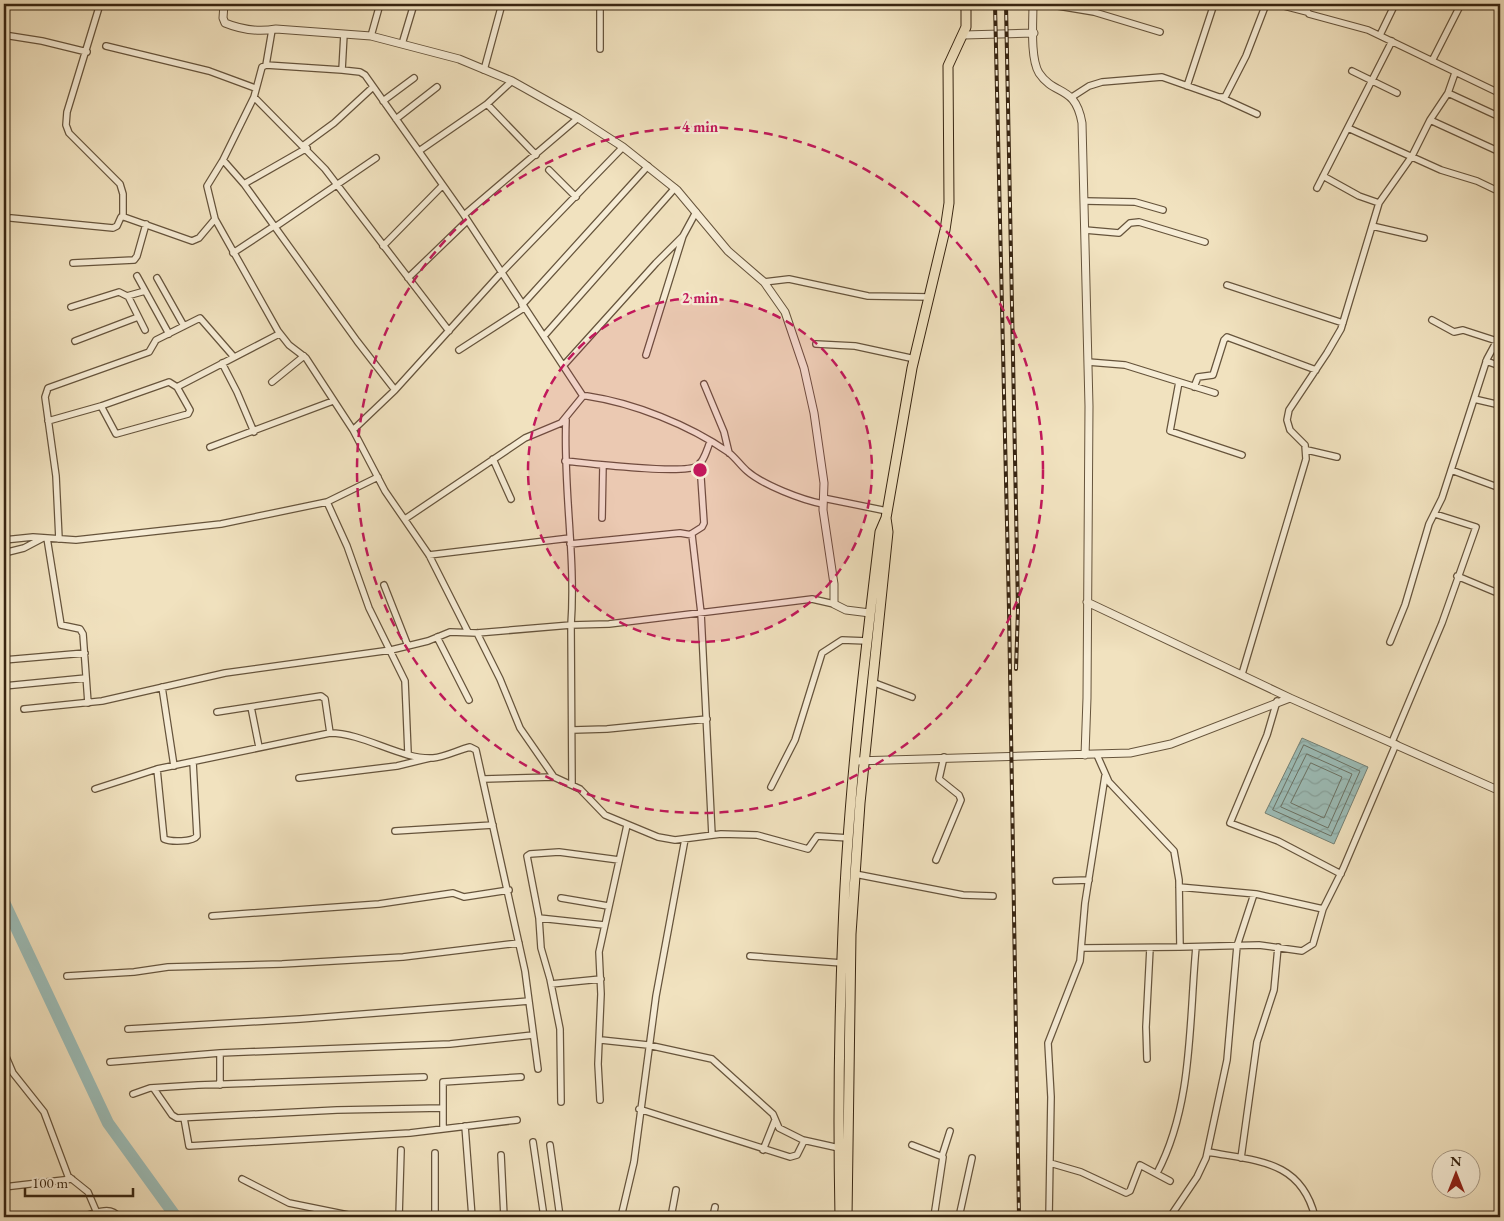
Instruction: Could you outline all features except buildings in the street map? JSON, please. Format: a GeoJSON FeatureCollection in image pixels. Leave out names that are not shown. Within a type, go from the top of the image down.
{"type":"FeatureCollection","features":[{"type":"Feature","properties":{"kind":"main road"},"geometry":{"type":"LineString","coordinates":[[840,1217],[839,1148],[842,963],[849,838],[867,641],[880,532],[887,515],[915,359],[946,230],[949,203],[948,66],[953,52],[964,35],[966,4]]}},
{"type":"Feature","properties":{"kind":"main road"},"geometry":{"type":"LineString","coordinates":[[847,1217],[851,934],[872,682],[888,532],[887,515]]}},
{"type":"Feature","properties":{"kind":"street"},"geometry":{"type":"LineString","coordinates":[[11,218],[113,228],[123,217],[123,194],[120,184],[66,129],[67,112],[87,52],[100,4]]}},
{"type":"Feature","properties":{"kind":"street"},"geometry":{"type":"LineString","coordinates":[[224,4],[223,18],[226,23],[245,30],[371,36],[459,59],[512,81],[578,118],[623,147],[675,188],[728,251],[764,282],[785,312],[804,368],[814,414],[824,483],[823,501],[829,561],[834,584],[834,604]]}},
{"type":"Feature","properties":{"kind":"street"},"geometry":{"type":"LineString","coordinates":[[371,36],[380,4]]}},
{"type":"Feature","properties":{"kind":"street"},"geometry":{"type":"LineString","coordinates":[[402,44],[414,4]]}},
{"type":"Feature","properties":{"kind":"street"},"geometry":{"type":"LineString","coordinates":[[484,70],[502,4]]}},
{"type":"Feature","properties":{"kind":"street"},"geometry":{"type":"LineString","coordinates":[[600,4],[600,49]]}},
{"type":"Feature","properties":{"kind":"street"},"geometry":{"type":"LineString","coordinates":[[1033,4],[1034,59],[1038,71],[1049,82],[1072,96],[1078,106],[1082,123],[1088,362],[1085,755]]}},
{"type":"Feature","properties":{"kind":"street"},"geometry":{"type":"LineString","coordinates":[[1046,4],[1094,12],[1160,32]]}},
{"type":"Feature","properties":{"kind":"street"},"geometry":{"type":"LineString","coordinates":[[1187,86],[1214,4]]}},
{"type":"Feature","properties":{"kind":"street"},"geometry":{"type":"LineString","coordinates":[[1222,98],[1227,96],[1246,56],[1266,4]]}},
{"type":"Feature","properties":{"kind":"street"},"geometry":{"type":"LineString","coordinates":[[1276,4],[1360,27],[1380,35],[1499,94]]}},
{"type":"Feature","properties":{"kind":"street"},"geometry":{"type":"LineString","coordinates":[[1307,12],[1308,4]]}},
{"type":"Feature","properties":{"kind":"street"},"geometry":{"type":"LineString","coordinates":[[1380,35],[1395,4]]}},
{"type":"Feature","properties":{"kind":"street"},"geometry":{"type":"LineString","coordinates":[[1432,61],[1461,4]]}},
{"type":"Feature","properties":{"kind":"street"},"geometry":{"type":"LineString","coordinates":[[1494,4],[1500,7]]}},
{"type":"Feature","properties":{"kind":"street"},"geometry":{"type":"LineString","coordinates":[[272,30],[266,65],[261,69],[254,97],[223,160],[207,186],[215,219],[279,334],[289,345],[304,356],[354,430],[378,477],[429,555],[468,632]]}},
{"type":"Feature","properties":{"kind":"street"},"geometry":{"type":"LineString","coordinates":[[964,35],[1034,33]]}},
{"type":"Feature","properties":{"kind":"street"},"geometry":{"type":"LineString","coordinates":[[342,70],[344,34]]}},
{"type":"Feature","properties":{"kind":"street"},"geometry":{"type":"LineString","coordinates":[[4,35],[42,41],[87,52]]}},
{"type":"Feature","properties":{"kind":"street"},"geometry":{"type":"LineString","coordinates":[[1317,188],[1392,41]]}},
{"type":"Feature","properties":{"kind":"street"},"geometry":{"type":"LineString","coordinates":[[106,46],[209,71],[255,88]]}},
{"type":"Feature","properties":{"kind":"street"},"geometry":{"type":"LineString","coordinates":[[266,65],[363,73],[465,218],[583,396],[644,410],[729,453],[747,471],[761,480],[814,502],[823,501],[887,515]]}},
{"type":"Feature","properties":{"kind":"street"},"geometry":{"type":"LineString","coordinates":[[1352,71],[1372,79],[1397,93]]}},
{"type":"Feature","properties":{"kind":"street"},"geometry":{"type":"LineString","coordinates":[[1242,674],[1280,550],[1307,450],[1305,445],[1290,430],[1287,415],[1294,400],[1316,370],[1343,323],[1379,203],[1412,156],[1430,120],[1448,93],[1455,73]]}},
{"type":"Feature","properties":{"kind":"street"},"geometry":{"type":"LineString","coordinates":[[1072,96],[1089,86],[1102,82],[1162,77],[1222,98],[1258,114]]}},
{"type":"Feature","properties":{"kind":"street"},"geometry":{"type":"LineString","coordinates":[[383,101],[414,78]]}},
{"type":"Feature","properties":{"kind":"street"},"geometry":{"type":"LineString","coordinates":[[419,151],[487,104],[512,81]]}},
{"type":"Feature","properties":{"kind":"street"},"geometry":{"type":"LineString","coordinates":[[396,119],[437,86]]}},
{"type":"Feature","properties":{"kind":"street"},"geometry":{"type":"LineString","coordinates":[[244,184],[305,146],[334,123],[373,87]]}},
{"type":"Feature","properties":{"kind":"street"},"geometry":{"type":"LineString","coordinates":[[1448,93],[1500,117]]}},
{"type":"Feature","properties":{"kind":"street"},"geometry":{"type":"LineString","coordinates":[[254,97],[305,146],[338,185],[449,330]]}},
{"type":"Feature","properties":{"kind":"street"},"geometry":{"type":"LineString","coordinates":[[487,104],[536,154]]}},
{"type":"Feature","properties":{"kind":"street"},"geometry":{"type":"LineString","coordinates":[[408,278],[465,218],[578,118]]}},
{"type":"Feature","properties":{"kind":"street"},"geometry":{"type":"LineString","coordinates":[[1430,120],[1500,152]]}},
{"type":"Feature","properties":{"kind":"street"},"geometry":{"type":"LineString","coordinates":[[1348,128],[1441,170],[1477,181],[1500,192]]}},
{"type":"Feature","properties":{"kind":"street"},"geometry":{"type":"LineString","coordinates":[[354,430],[395,390],[501,273],[623,147]]}},
{"type":"Feature","properties":{"kind":"street"},"geometry":{"type":"LineString","coordinates":[[233,253],[376,158]]}},
{"type":"Feature","properties":{"kind":"street"},"geometry":{"type":"LineString","coordinates":[[223,160],[244,184],[379,371],[395,390]]}},
{"type":"Feature","properties":{"kind":"street"},"geometry":{"type":"LineString","coordinates":[[458,350],[523,307],[648,166]]}},
{"type":"Feature","properties":{"kind":"street"},"geometry":{"type":"LineString","coordinates":[[549,170],[576,196]]}},
{"type":"Feature","properties":{"kind":"street"},"geometry":{"type":"LineString","coordinates":[[1323,176],[1359,196],[1379,203]]}},
{"type":"Feature","properties":{"kind":"street"},"geometry":{"type":"LineString","coordinates":[[383,246],[442,186]]}},
{"type":"Feature","properties":{"kind":"street"},"geometry":{"type":"LineString","coordinates":[[544,336],[675,188]]}},
{"type":"Feature","properties":{"kind":"street"},"geometry":{"type":"LineString","coordinates":[[1085,201],[1135,202],[1163,210]]}},
{"type":"Feature","properties":{"kind":"street"},"geometry":{"type":"LineString","coordinates":[[564,365],[682,236],[696,212]]}},
{"type":"Feature","properties":{"kind":"street"},"geometry":{"type":"LineString","coordinates":[[123,217],[194,241],[215,219]]}},
{"type":"Feature","properties":{"kind":"street"},"geometry":{"type":"LineString","coordinates":[[1085,230],[1119,233],[1130,223],[1139,222],[1205,242]]}},
{"type":"Feature","properties":{"kind":"street"},"geometry":{"type":"LineString","coordinates":[[72,263],[134,260],[137,256],[146,224]]}},
{"type":"Feature","properties":{"kind":"street"},"geometry":{"type":"LineString","coordinates":[[1372,226],[1424,238]]}},
{"type":"Feature","properties":{"kind":"street"},"geometry":{"type":"LineString","coordinates":[[646,355],[682,236]]}},
{"type":"Feature","properties":{"kind":"street"},"geometry":{"type":"LineString","coordinates":[[137,276],[169,334]]}},
{"type":"Feature","properties":{"kind":"street"},"geometry":{"type":"LineString","coordinates":[[157,278],[184,326]]}},
{"type":"Feature","properties":{"kind":"street"},"geometry":{"type":"LineString","coordinates":[[764,282],[789,279],[868,296],[930,297]]}},
{"type":"Feature","properties":{"kind":"street"},"geometry":{"type":"LineString","coordinates":[[1227,285],[1343,323]]}},
{"type":"Feature","properties":{"kind":"street"},"geometry":{"type":"LineString","coordinates":[[128,296],[145,291]]}},
{"type":"Feature","properties":{"kind":"street"},"geometry":{"type":"LineString","coordinates":[[71,307],[120,292],[128,296],[145,330]]}},
{"type":"Feature","properties":{"kind":"street"},"geometry":{"type":"LineString","coordinates":[[75,341],[138,317]]}},
{"type":"Feature","properties":{"kind":"street"},"geometry":{"type":"LineString","coordinates":[[59,539],[58,487],[45,397],[48,388],[149,352],[155,341],[198,318],[203,319],[234,357]]}},
{"type":"Feature","properties":{"kind":"street"},"geometry":{"type":"LineString","coordinates":[[1390,642],[1404,606],[1429,524],[1451,470],[1486,361],[1499,338],[1463,330],[1454,332],[1432,320]]}},
{"type":"Feature","properties":{"kind":"street"},"geometry":{"type":"LineString","coordinates":[[177,388],[279,334]]}},
{"type":"Feature","properties":{"kind":"street"},"geometry":{"type":"LineString","coordinates":[[1194,386],[1199,376],[1213,375],[1224,340],[1227,337],[1316,370]]}},
{"type":"Feature","properties":{"kind":"street"},"geometry":{"type":"LineString","coordinates":[[816,344],[855,346],[915,359]]}},
{"type":"Feature","properties":{"kind":"street"},"geometry":{"type":"LineString","coordinates":[[272,382],[304,356]]}},
{"type":"Feature","properties":{"kind":"street"},"geometry":{"type":"LineString","coordinates":[[1486,361],[1500,366]]}},
{"type":"Feature","properties":{"kind":"street"},"geometry":{"type":"LineString","coordinates":[[1088,362],[1125,365],[1215,393]]}},
{"type":"Feature","properties":{"kind":"street"},"geometry":{"type":"LineString","coordinates":[[222,364],[237,392],[254,432]]}},
{"type":"Feature","properties":{"kind":"street"},"geometry":{"type":"LineString","coordinates":[[48,421],[101,406],[169,382],[177,388],[189,408],[189,413],[116,434],[101,406]]}},
{"type":"Feature","properties":{"kind":"street"},"geometry":{"type":"LineString","coordinates":[[1179,382],[1170,431],[1242,455]]}},
{"type":"Feature","properties":{"kind":"street"},"geometry":{"type":"LineString","coordinates":[[704,384],[724,432],[729,453]]}},
{"type":"Feature","properties":{"kind":"street"},"geometry":{"type":"LineString","coordinates":[[406,520],[530,436],[566,420],[583,396]]}},
{"type":"Feature","properties":{"kind":"street"},"geometry":{"type":"LineString","coordinates":[[1474,399],[1500,405]]}},
{"type":"Feature","properties":{"kind":"street"},"geometry":{"type":"LineString","coordinates":[[210,447],[333,401]]}},
{"type":"Feature","properties":{"kind":"street"},"geometry":{"type":"LineString","coordinates":[[566,420],[565,462],[570,541],[572,785]]}},
{"type":"Feature","properties":{"kind":"street"},"geometry":{"type":"LineString","coordinates":[[429,555],[570,541],[680,533],[691,534],[702,527],[704,523],[700,464],[710,442]]}},
{"type":"Feature","properties":{"kind":"street"},"geometry":{"type":"LineString","coordinates":[[1307,450],[1336,457]]}},
{"type":"Feature","properties":{"kind":"street"},"geometry":{"type":"LineString","coordinates":[[493,460],[511,499]]}},
{"type":"Feature","properties":{"kind":"street"},"geometry":{"type":"LineString","coordinates":[[565,462],[671,469],[692,468],[700,464]]}},
{"type":"Feature","properties":{"kind":"street"},"geometry":{"type":"LineString","coordinates":[[602,518],[603,464]]}},
{"type":"Feature","properties":{"kind":"street"},"geometry":{"type":"LineString","coordinates":[[1451,470],[1500,488]]}},
{"type":"Feature","properties":{"kind":"street"},"geometry":{"type":"LineString","coordinates":[[4,540],[26,537],[59,539],[204,526],[327,502],[378,477]]}},
{"type":"Feature","properties":{"kind":"street"},"geometry":{"type":"LineString","coordinates":[[327,502],[347,546],[369,608],[391,650],[406,688],[408,753]]}},
{"type":"Feature","properties":{"kind":"street"},"geometry":{"type":"LineString","coordinates":[[1082,948],[1237,946],[1302,951],[1310,948],[1315,938],[1323,909],[1340,874],[1442,623],[1457,576],[1476,527],[1434,514]]}},
{"type":"Feature","properties":{"kind":"street"},"geometry":{"type":"LineString","coordinates":[[691,534],[702,613],[712,835]]}},
{"type":"Feature","properties":{"kind":"street"},"geometry":{"type":"LineString","coordinates":[[4,553],[24,548],[45,538]]}},
{"type":"Feature","properties":{"kind":"street"},"geometry":{"type":"LineString","coordinates":[[45,538],[61,625],[81,630],[85,653],[88,703]]}},
{"type":"Feature","properties":{"kind":"street"},"geometry":{"type":"LineString","coordinates":[[1457,576],[1500,594]]}},
{"type":"Feature","properties":{"kind":"street"},"geometry":{"type":"LineString","coordinates":[[384,585],[408,646]]}},
{"type":"Feature","properties":{"kind":"street"},"geometry":{"type":"LineString","coordinates":[[24,709],[88,703],[244,669],[391,650],[450,632],[476,633],[571,625],[609,624],[812,599],[834,604],[846,610],[870,613]]}},
{"type":"Feature","properties":{"kind":"street"},"geometry":{"type":"LineString","coordinates":[[1087,602],[1290,698],[1500,792]]}},
{"type":"Feature","properties":{"kind":"street"},"geometry":{"type":"LineString","coordinates":[[476,633],[500,679],[520,728],[554,778]]}},
{"type":"Feature","properties":{"kind":"street"},"geometry":{"type":"LineString","coordinates":[[437,637],[468,700]]}},
{"type":"Feature","properties":{"kind":"street"},"geometry":{"type":"LineString","coordinates":[[771,787],[795,740],[822,653],[842,640],[867,641]]}},
{"type":"Feature","properties":{"kind":"street"},"geometry":{"type":"LineString","coordinates":[[4,660],[85,653]]}},
{"type":"Feature","properties":{"kind":"street"},"geometry":{"type":"LineString","coordinates":[[4,686],[86,678]]}},
{"type":"Feature","properties":{"kind":"street"},"geometry":{"type":"LineString","coordinates":[[872,682],[912,697]]}},
{"type":"Feature","properties":{"kind":"street"},"geometry":{"type":"LineString","coordinates":[[162,687],[174,766]]}},
{"type":"Feature","properties":{"kind":"street"},"geometry":{"type":"LineString","coordinates":[[217,712],[322,696],[330,732]]}},
{"type":"Feature","properties":{"kind":"street"},"geometry":{"type":"LineString","coordinates":[[855,761],[1130,753],[1171,744],[1277,701],[1290,698]]}},
{"type":"Feature","properties":{"kind":"street"},"geometry":{"type":"LineString","coordinates":[[1277,701],[1267,735],[1230,823],[1270,838],[1340,874]]}},
{"type":"Feature","properties":{"kind":"street"},"geometry":{"type":"LineString","coordinates":[[251,707],[259,747]]}},
{"type":"Feature","properties":{"kind":"street"},"geometry":{"type":"LineString","coordinates":[[573,730],[606,729],[707,719]]}},
{"type":"Feature","properties":{"kind":"street"},"geometry":{"type":"LineString","coordinates":[[95,789],[157,768],[174,766],[330,732],[349,734],[408,753],[432,758]]}},
{"type":"Feature","properties":{"kind":"street"},"geometry":{"type":"LineString","coordinates":[[299,778],[398,766],[470,747],[476,750],[509,890],[529,1001],[538,1069]]}},
{"type":"Feature","properties":{"kind":"street"},"geometry":{"type":"LineString","coordinates":[[1097,755],[1105,776],[1174,851],[1179,888],[1180,947]]}},
{"type":"Feature","properties":{"kind":"street"},"geometry":{"type":"LineString","coordinates":[[936,860],[961,800],[959,795],[938,779],[944,757]]}},
{"type":"Feature","properties":{"kind":"street"},"geometry":{"type":"LineString","coordinates":[[157,768],[164,839],[193,840],[197,836],[193,762]]}},
{"type":"Feature","properties":{"kind":"street"},"geometry":{"type":"LineString","coordinates":[[1050,1217],[1052,1097],[1048,1043],[1077,974],[1105,776]]}},
{"type":"Feature","properties":{"kind":"street"},"geometry":{"type":"LineString","coordinates":[[484,779],[554,778],[580,789],[605,815],[658,837],[685,840],[712,835],[756,835],[808,849],[817,836],[849,838]]}},
{"type":"Feature","properties":{"kind":"street"},"geometry":{"type":"LineString","coordinates":[[395,831],[493,825]]}},
{"type":"Feature","properties":{"kind":"street"},"geometry":{"type":"LineString","coordinates":[[600,1100],[598,1064],[601,1040],[601,979],[598,959],[627,825]]}},
{"type":"Feature","properties":{"kind":"street"},"geometry":{"type":"LineString","coordinates":[[621,1217],[634,1162],[648,1046],[685,840]]}},
{"type":"Feature","properties":{"kind":"street"},"geometry":{"type":"LineString","coordinates":[[561,1102],[561,1038],[551,984],[541,948],[539,918],[528,855],[559,852],[619,860]]}},
{"type":"Feature","properties":{"kind":"street"},"geometry":{"type":"LineString","coordinates":[[855,874],[963,895],[993,896]]}},
{"type":"Feature","properties":{"kind":"street"},"geometry":{"type":"LineString","coordinates":[[1056,881],[1089,880]]}},
{"type":"Feature","properties":{"kind":"street"},"geometry":{"type":"LineString","coordinates":[[1179,888],[1254,894],[1323,909]]}},
{"type":"Feature","properties":{"kind":"street"},"geometry":{"type":"LineString","coordinates":[[212,916],[378,904],[454,893],[464,897],[509,890]]}},
{"type":"Feature","properties":{"kind":"street"},"geometry":{"type":"LineString","coordinates":[[1174,1216],[1197,1177],[1208,1152],[1227,1060],[1237,946],[1254,894]]}},
{"type":"Feature","properties":{"kind":"street"},"geometry":{"type":"LineString","coordinates":[[561,898],[608,906]]}},
{"type":"Feature","properties":{"kind":"street"},"geometry":{"type":"LineString","coordinates":[[539,918],[604,925]]}},
{"type":"Feature","properties":{"kind":"street"},"geometry":{"type":"LineString","coordinates":[[66,976],[134,972],[168,967],[282,964],[403,957],[519,943]]}},
{"type":"Feature","properties":{"kind":"street"},"geometry":{"type":"LineString","coordinates":[[1147,1059],[1146,1027],[1150,948]]}},
{"type":"Feature","properties":{"kind":"street"},"geometry":{"type":"LineString","coordinates":[[1157,1173],[1168,1153],[1180,1106],[1196,948]]}},
{"type":"Feature","properties":{"kind":"street"},"geometry":{"type":"LineString","coordinates":[[1241,1158],[1257,1042],[1274,990],[1278,948]]}},
{"type":"Feature","properties":{"kind":"street"},"geometry":{"type":"LineString","coordinates":[[750,956],[842,963]]}},
{"type":"Feature","properties":{"kind":"street"},"geometry":{"type":"LineString","coordinates":[[551,984],[601,979]]}},
{"type":"Feature","properties":{"kind":"street"},"geometry":{"type":"LineString","coordinates":[[128,1029],[300,1019],[529,1001]]}},
{"type":"Feature","properties":{"kind":"street"},"geometry":{"type":"LineString","coordinates":[[110,1062],[220,1053],[442,1044],[533,1035]]}},
{"type":"Feature","properties":{"kind":"street"},"geometry":{"type":"LineString","coordinates":[[601,1040],[648,1046],[712,1059],[726,1074],[770,1111],[779,1128],[804,1141],[839,1148]]}},
{"type":"Feature","properties":{"kind":"street"},"geometry":{"type":"LineString","coordinates":[[4,1052],[13,1073],[44,1112],[67,1174],[88,1192],[97,1213]]}},
{"type":"Feature","properties":{"kind":"street"},"geometry":{"type":"LineString","coordinates":[[220,1053],[220,1084]]}},
{"type":"Feature","properties":{"kind":"street"},"geometry":{"type":"LineString","coordinates":[[133,1094],[154,1089],[220,1084],[424,1077]]}},
{"type":"Feature","properties":{"kind":"street"},"geometry":{"type":"LineString","coordinates":[[444,1128],[443,1082],[521,1077]]}},
{"type":"Feature","properties":{"kind":"street"},"geometry":{"type":"LineString","coordinates":[[154,1089],[173,1117],[184,1118],[337,1110],[443,1108]]}},
{"type":"Feature","properties":{"kind":"street"},"geometry":{"type":"LineString","coordinates":[[639,1109],[687,1123],[764,1150],[794,1157],[804,1141]]}},
{"type":"Feature","properties":{"kind":"street"},"geometry":{"type":"LineString","coordinates":[[184,1118],[189,1146],[410,1133],[517,1120]]}},
{"type":"Feature","properties":{"kind":"street"},"geometry":{"type":"LineString","coordinates":[[764,1150],[775,1120]]}},
{"type":"Feature","properties":{"kind":"street"},"geometry":{"type":"LineString","coordinates":[[465,1126],[472,1217]]}},
{"type":"Feature","properties":{"kind":"street"},"geometry":{"type":"LineString","coordinates":[[934,1217],[942,1156],[950,1131]]}},
{"type":"Feature","properties":{"kind":"street"},"geometry":{"type":"LineString","coordinates":[[533,1142],[544,1217]]}},
{"type":"Feature","properties":{"kind":"street"},"geometry":{"type":"LineString","coordinates":[[912,1145],[942,1156]]}},
{"type":"Feature","properties":{"kind":"street"},"geometry":{"type":"LineString","coordinates":[[550,1146],[560,1217]]}},
{"type":"Feature","properties":{"kind":"street"},"geometry":{"type":"LineString","coordinates":[[399,1217],[401,1150]]}},
{"type":"Feature","properties":{"kind":"street"},"geometry":{"type":"LineString","coordinates":[[1208,1152],[1241,1158],[1286,1171],[1304,1189],[1315,1217]]}},
{"type":"Feature","properties":{"kind":"street"},"geometry":{"type":"LineString","coordinates":[[435,1153],[435,1217]]}},
{"type":"Feature","properties":{"kind":"street"},"geometry":{"type":"LineString","coordinates":[[501,1156],[504,1217]]}},
{"type":"Feature","properties":{"kind":"street"},"geometry":{"type":"LineString","coordinates":[[959,1217],[972,1158]]}},
{"type":"Feature","properties":{"kind":"street"},"geometry":{"type":"LineString","coordinates":[[1050,1163],[1082,1172],[1126,1193],[1130,1191],[1139,1165],[1170,1181]]}},
{"type":"Feature","properties":{"kind":"street"},"geometry":{"type":"LineString","coordinates":[[4,1187],[72,1179]]}},
{"type":"Feature","properties":{"kind":"street"},"geometry":{"type":"LineString","coordinates":[[242,1179],[289,1202],[358,1217]]}},
{"type":"Feature","properties":{"kind":"street"},"geometry":{"type":"LineString","coordinates":[[671,1217],[676,1190]]}},
{"type":"Feature","properties":{"kind":"street"},"geometry":{"type":"LineString","coordinates":[[713,1217],[715,1207]]}},
{"type":"Feature","properties":{"kind":"street"},"geometry":{"type":"LineString","coordinates":[[78,1217],[111,1209],[119,1217]]}},
{"type":"Feature","properties":{"kind":"water"},"geometry":{"type":"Polygon","coordinates":[[[1302,738],[1368,767],[1334,844],[1265,813],[1302,738]]]}},
{"type":"Feature","properties":{"kind":"waterway"},"geometry":{"type":"LineString","coordinates":[[4,902],[108,1123],[176,1217]]}},
{"type":"Feature","properties":{"kind":"railway"},"geometry":{"type":"LineString","coordinates":[[995,4],[1009,610],[1019,1217]]}},
{"type":"Feature","properties":{"kind":"railway"},"geometry":{"type":"LineString","coordinates":[[1006,4],[1018,609],[1016,669]]}}]}
